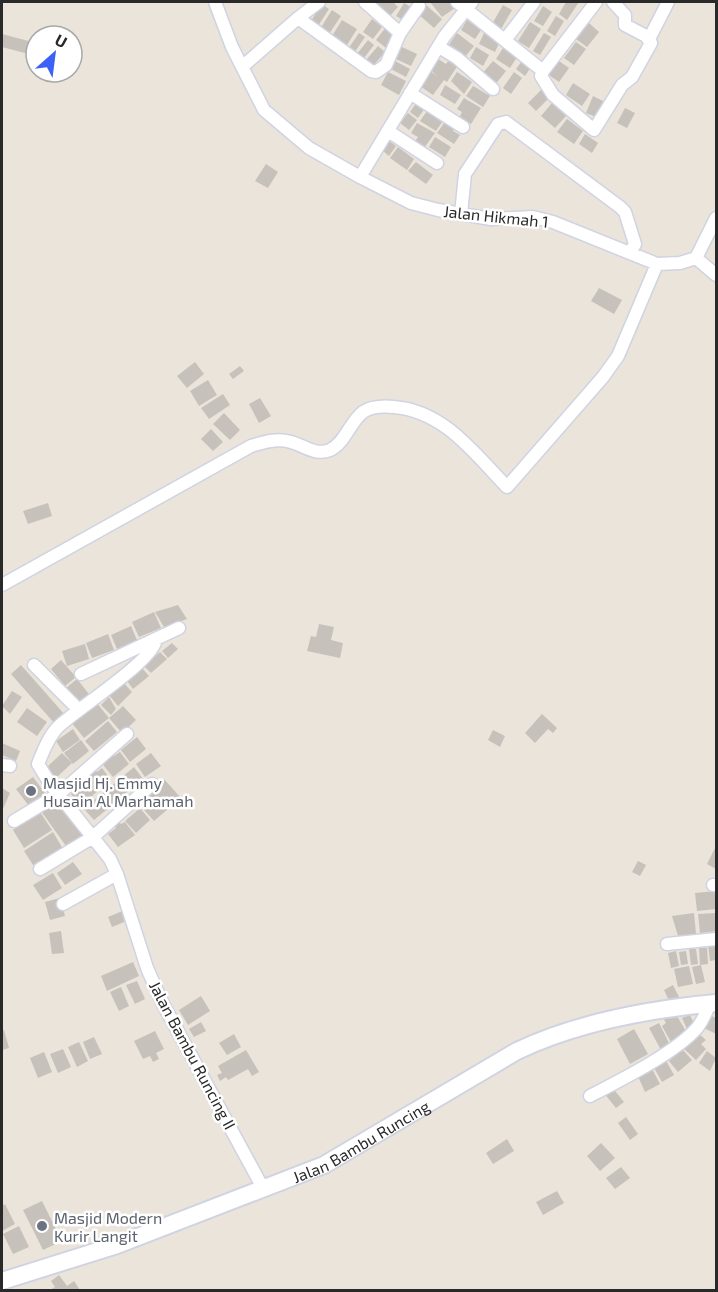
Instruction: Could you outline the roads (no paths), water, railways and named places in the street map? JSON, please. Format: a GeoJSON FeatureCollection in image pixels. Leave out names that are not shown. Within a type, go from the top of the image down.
{"type":"FeatureCollection","features":[{"type":"Feature","properties":{"kind":"street","name":"Jalan Hikmah 1"},"geometry":{"type":"LineString","coordinates":[[215,2],[242,67],[264,110],[280,126],[309,148],[360,177],[411,203],[491,219],[533,217],[553,222],[657,264],[680,263],[696,258]]}},
{"type":"Feature","properties":{"kind":"street"},"geometry":{"type":"LineString","coordinates":[[242,67],[319,2]]}},
{"type":"Feature","properties":{"kind":"street"},"geometry":{"type":"LineString","coordinates":[[365,2],[400,33]]}},
{"type":"Feature","properties":{"kind":"street"},"geometry":{"type":"LineString","coordinates":[[505,40],[534,2]]}},
{"type":"Feature","properties":{"kind":"street"},"geometry":{"type":"LineString","coordinates":[[597,2],[541,76],[546,87],[594,130],[622,85],[632,77],[650,45],[649,39],[668,2]]}},
{"type":"Feature","properties":{"kind":"street"},"geometry":{"type":"LineString","coordinates":[[613,2],[625,15],[625,25],[649,39]]}},
{"type":"Feature","properties":{"kind":"street"},"geometry":{"type":"LineString","coordinates":[[360,177],[464,4],[543,71]]}},
{"type":"Feature","properties":{"kind":"street"},"geometry":{"type":"LineString","coordinates":[[298,18],[371,71],[376,72],[386,65],[400,33],[419,6]]}},
{"type":"Feature","properties":{"kind":"street"},"geometry":{"type":"LineString","coordinates":[[439,47],[458,58],[493,89]]}},
{"type":"Feature","properties":{"kind":"street"},"geometry":{"type":"LineString","coordinates":[[410,93],[463,127]]}},
{"type":"Feature","properties":{"kind":"street"},"geometry":{"type":"LineString","coordinates":[[461,214],[465,174],[498,124],[506,122],[625,212],[635,244],[630,253]]}},
{"type":"Feature","properties":{"kind":"street"},"geometry":{"type":"LineString","coordinates":[[388,131],[436,163]]}},
{"type":"Feature","properties":{"kind":"street"},"geometry":{"type":"LineString","coordinates":[[717,218],[696,258],[717,274]]}},
{"type":"Feature","properties":{"kind":"street"},"geometry":{"type":"LineString","coordinates":[[2,585],[251,446],[270,440],[290,441],[312,451],[321,452],[332,449],[353,422],[373,407],[410,408],[446,425],[507,487],[603,377],[618,356],[657,264]]}},
{"type":"Feature","properties":{"kind":"street"},"geometry":{"type":"LineString","coordinates":[[81,674],[179,628]]}},
{"type":"Feature","properties":{"kind":"street"},"geometry":{"type":"LineString","coordinates":[[34,665],[79,710],[131,670],[155,646],[156,639]]}},
{"type":"Feature","properties":{"kind":"street","name":"Jalan Bambu Runcing II"},"geometry":{"type":"LineString","coordinates":[[79,710],[56,729],[38,764],[104,850],[117,874],[130,920],[162,1002],[264,1190]]}},
{"type":"Feature","properties":{"kind":"street"},"geometry":{"type":"LineString","coordinates":[[14,821],[59,794],[127,734]]}},
{"type":"Feature","properties":{"kind":"street"},"geometry":{"type":"LineString","coordinates":[[40,869],[93,837],[152,784]]}},
{"type":"Feature","properties":{"kind":"street"},"geometry":{"type":"LineString","coordinates":[[63,904],[117,874]]}},
{"type":"Feature","properties":{"kind":"street"},"geometry":{"type":"LineString","coordinates":[[666,944],[717,939]]}},
{"type":"Feature","properties":{"kind":"street"},"geometry":{"type":"LineString","coordinates":[[590,1096],[668,1052],[691,1034],[713,1003]]}},
{"type":"Feature","properties":{"kind":"street","name":"Jalan Bambu Runcing"},"geometry":{"type":"LineString","coordinates":[[2,1281],[86,1256],[324,1166],[489,1067],[542,1039],[580,1027],[713,1003]]}},
{"type":"Feature","properties":{"kind":"place","name":"Masjid Hj. Emmy Husain Al Marhamah"},"geometry":{"type":"Point","coordinates":[31,791]}},
{"type":"Feature","properties":{"kind":"place","name":"Masjid Modern Kurir Langit"},"geometry":{"type":"Point","coordinates":[42,1226]}}]}
